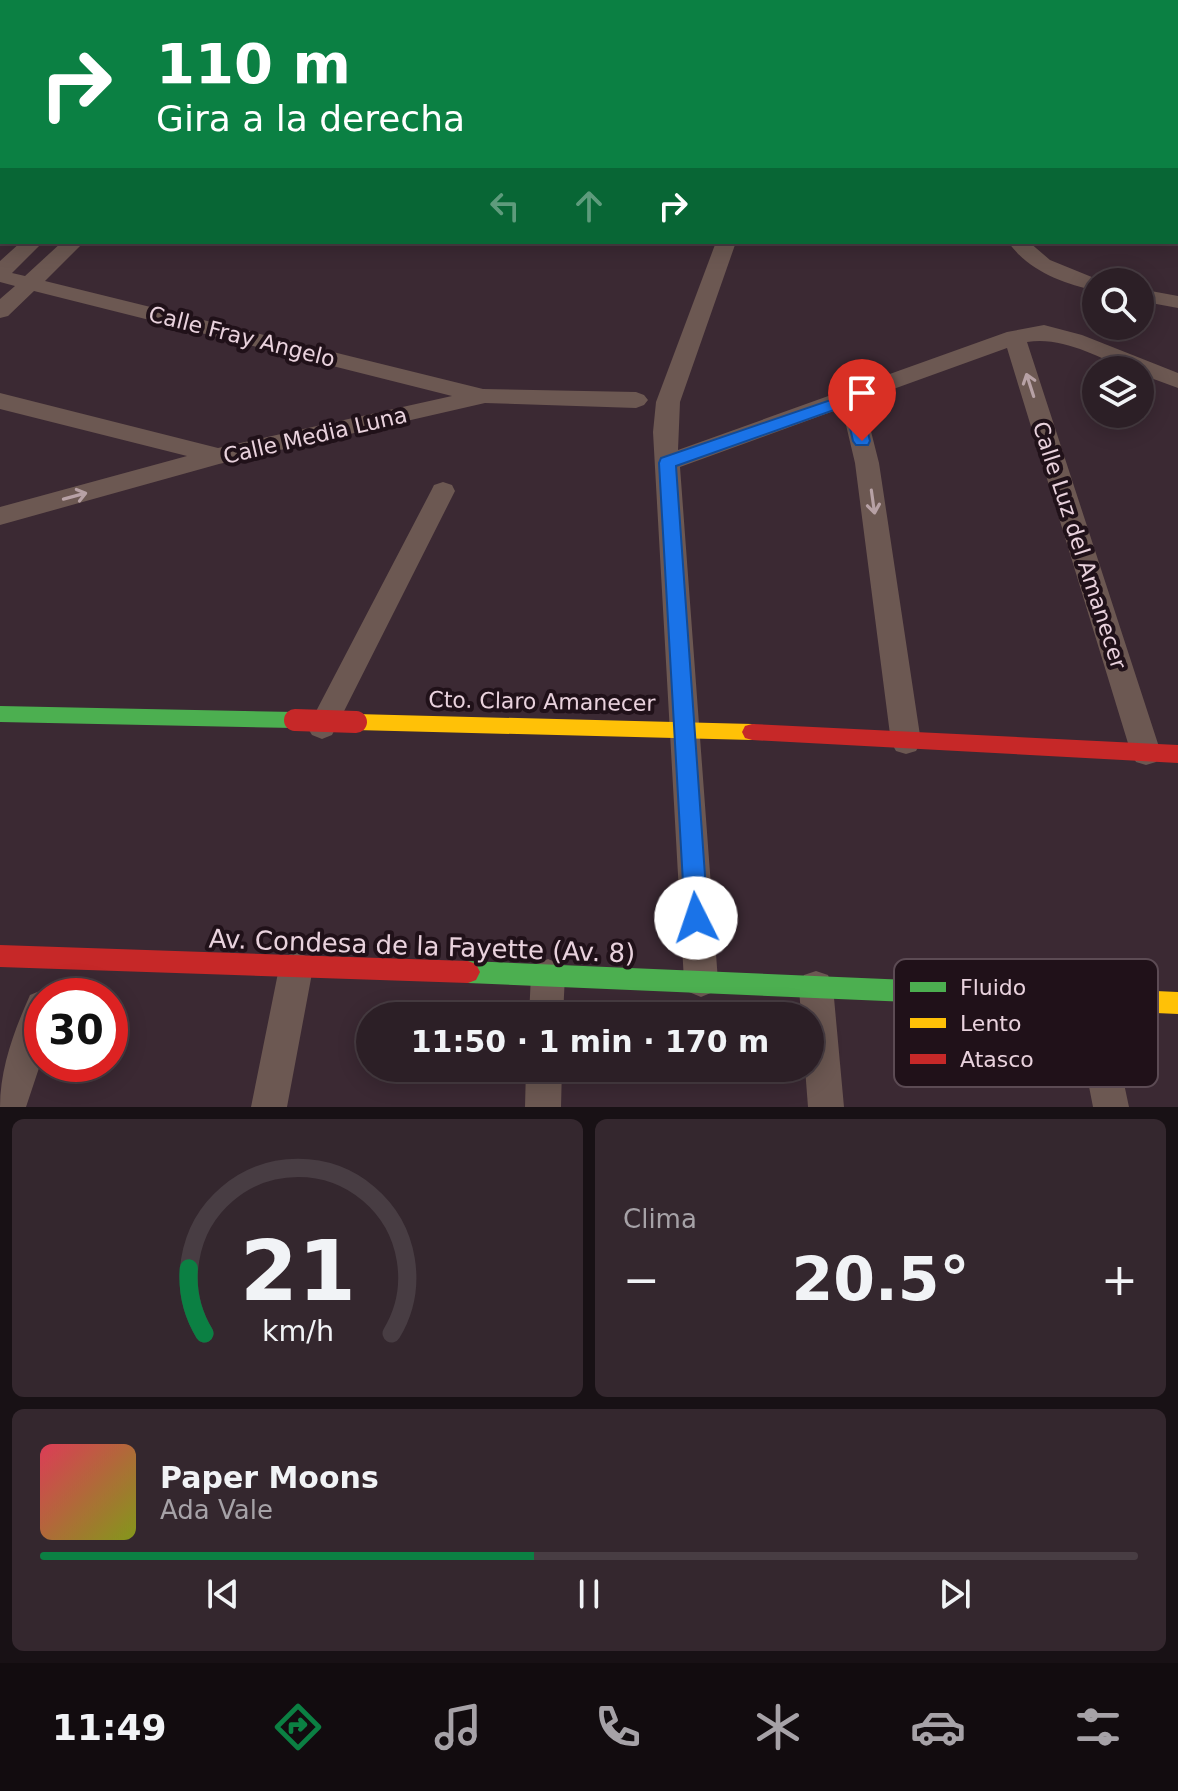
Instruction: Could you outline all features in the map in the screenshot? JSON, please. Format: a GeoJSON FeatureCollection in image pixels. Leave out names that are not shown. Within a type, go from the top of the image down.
{"type":"FeatureCollection","features":[{"type":"Feature","properties":{"kind":"street"},"geometry":{"type":"LineString","coordinates":[[0,274],[31,244]]}},
{"type":"Feature","properties":{"kind":"street"},"geometry":{"type":"LineString","coordinates":[[0,311],[72,244]]}},
{"type":"Feature","properties":{"kind":"street"},"geometry":{"type":"LineString","coordinates":[[701,981],[665,432],[668,402],[725,244]]}},
{"type":"Feature","properties":{"kind":"street"},"geometry":{"type":"LineString","coordinates":[[1019,244],[1028,257],[1082,281]]}},
{"type":"Feature","properties":{"kind":"street","name":"Calle Fray Angelo"},"geometry":{"type":"LineString","coordinates":[[0,274],[29,284],[485,396]]}},
{"type":"Feature","properties":{"kind":"street"},"geometry":{"type":"LineString","coordinates":[[1154,298],[1178,302]]}},
{"type":"Feature","properties":{"kind":"street"},"geometry":{"type":"LineString","coordinates":[[667,463],[1015,337],[1044,332],[1074,340],[1178,381]]}},
{"type":"Feature","properties":{"kind":"street","name":"Calle Luz del Amanecer"},"geometry":{"type":"LineString","coordinates":[[1015,337],[1146,753]]}},
{"type":"Feature","properties":{"kind":"street","name":"Calle Media Luna"},"geometry":{"type":"LineString","coordinates":[[0,516],[219,456],[485,396],[636,400]]}},
{"type":"Feature","properties":{"kind":"street"},"geometry":{"type":"LineString","coordinates":[[851,398],[867,463],[906,742]]}},
{"type":"Feature","properties":{"kind":"street"},"geometry":{"type":"LineString","coordinates":[[0,401],[219,456]]}},
{"type":"Feature","properties":{"kind":"street"},"geometry":{"type":"LineString","coordinates":[[322,727],[443,491]]}},
{"type":"Feature","properties":{"kind":"street","name":"Cto. Claro Amanecer"},"geometry":{"type":"LineString","coordinates":[[0,714],[684,728],[1178,754]]}},
{"type":"Feature","properties":{"kind":"street","name":"Av. Condesa de la Fayette (Av. 8)"},"geometry":{"type":"LineString","coordinates":[[0,956],[894,990]]}},
{"type":"Feature","properties":{"kind":"street"},"geometry":{"type":"LineString","coordinates":[[52,978],[58,959]]}},
{"type":"Feature","properties":{"kind":"street"},"geometry":{"type":"LineString","coordinates":[[269,1107],[296,968]]}},
{"type":"Feature","properties":{"kind":"street"},"geometry":{"type":"LineString","coordinates":[[547,1002],[548,975]]}},
{"type":"Feature","properties":{"kind":"street"},"geometry":{"type":"LineString","coordinates":[[816,987],[826,1107]]}},
{"type":"Feature","properties":{"kind":"street","name":"Av. Condesa de la Fayette (Av. 8)"},"geometry":{"type":"LineString","coordinates":[[1158,1002],[1178,1003]]}},
{"type":"Feature","properties":{"kind":"street"},"geometry":{"type":"LineString","coordinates":[[8,1107],[24,1060]]}},
{"type":"Feature","properties":{"kind":"street"},"geometry":{"type":"LineString","coordinates":[[543,1107],[544,1082]]}},
{"type":"Feature","properties":{"kind":"street"},"geometry":{"type":"LineString","coordinates":[[1107,1087],[1111,1107]]}},
{"type":"Feature","properties":{"kind":"traffic: fast"},"geometry":{"type":"LineString","coordinates":[[0,714],[295,720]]}},
{"type":"Feature","properties":{"kind":"traffic: fast"},"geometry":{"type":"LineString","coordinates":[[468,972],[894,990]]}},
{"type":"Feature","properties":{"kind":"traffic: slow"},"geometry":{"type":"LineString","coordinates":[[356,722],[752,732]]}},
{"type":"Feature","properties":{"kind":"traffic: slow"},"geometry":{"type":"LineString","coordinates":[[1158,1002],[1178,1003]]}},
{"type":"Feature","properties":{"kind":"traffic: jam"},"geometry":{"type":"LineString","coordinates":[[295,720],[356,722]]}},
{"type":"Feature","properties":{"kind":"traffic: jam"},"geometry":{"type":"LineString","coordinates":[[752,732],[1178,754]]}},
{"type":"Feature","properties":{"kind":"traffic: jam"},"geometry":{"type":"LineString","coordinates":[[0,956],[468,972]]}},
{"type":"Feature","properties":{"kind":"route"},"geometry":{"type":"LineString","coordinates":[[696,918],[667,463],[851,398],[862,441]]}}]}
